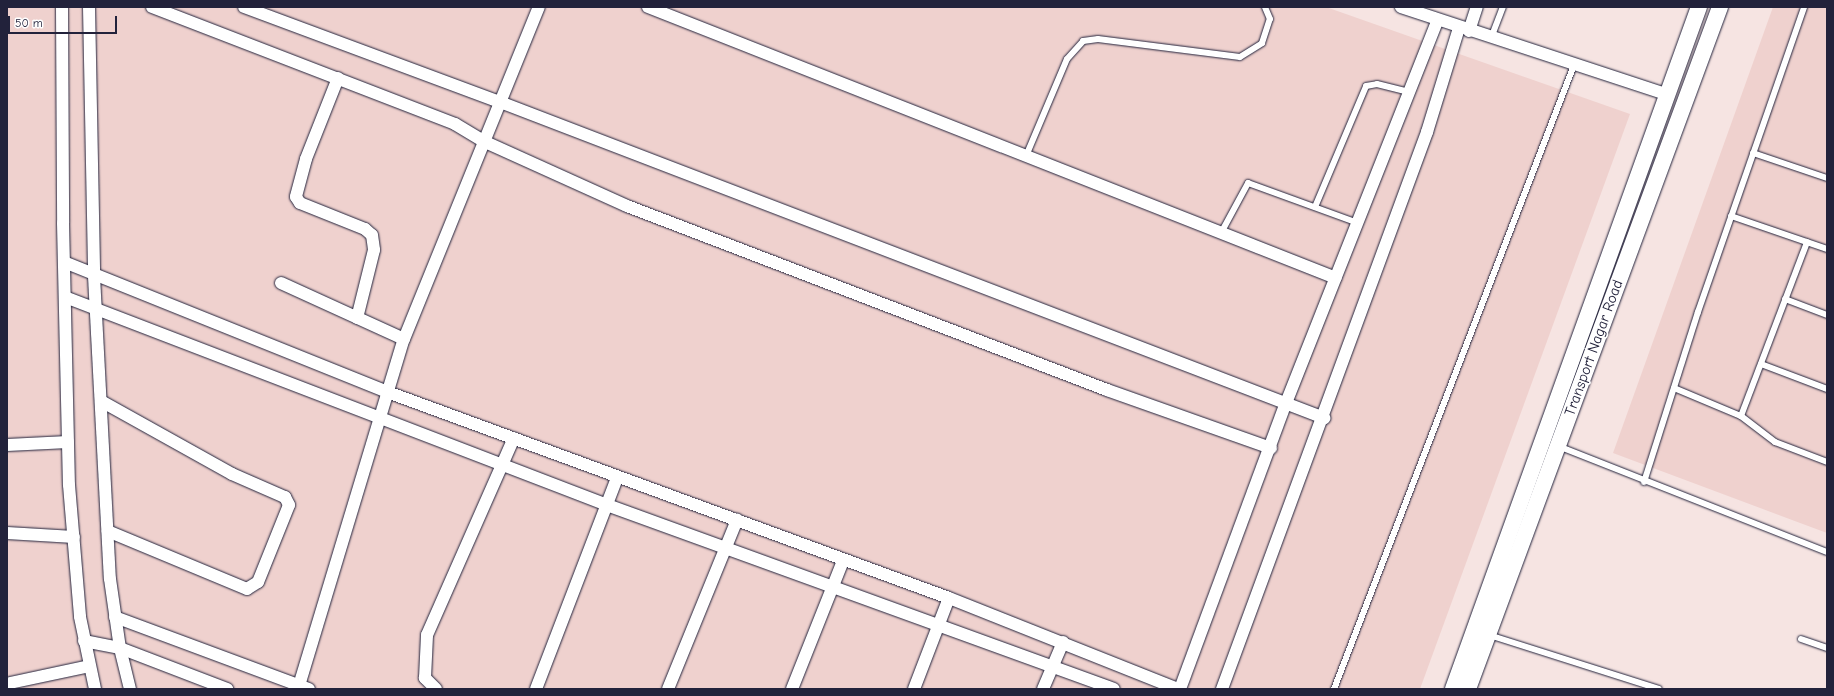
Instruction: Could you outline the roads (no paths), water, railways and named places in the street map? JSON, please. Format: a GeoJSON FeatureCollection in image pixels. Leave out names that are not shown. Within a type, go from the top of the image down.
{"type":"FeatureCollection","features":[{"type":"Feature","properties":{"kind":"main road","name":"Transport Nagar Road"},"geometry":{"type":"LineString","coordinates":[[1452,689],[1666,94],[1699,7]]}},
{"type":"Feature","properties":{"kind":"main road","name":"Transport Nagar Road"},"geometry":{"type":"LineString","coordinates":[[1468,689],[1720,7]]}},
{"type":"Feature","properties":{"kind":"street"},"geometry":{"type":"LineString","coordinates":[[62,7],[64,262],[68,442],[74,537],[84,641],[95,689]]}},
{"type":"Feature","properties":{"kind":"street"},"geometry":{"type":"LineString","coordinates":[[89,7],[94,276],[108,531],[115,617],[120,648],[130,689]]}},
{"type":"Feature","properties":{"kind":"street"},"geometry":{"type":"LineString","coordinates":[[152,7],[455,124],[483,141],[634,209],[1107,390],[1271,448]]}},
{"type":"Feature","properties":{"kind":"street"},"geometry":{"type":"LineString","coordinates":[[244,7],[500,102],[1324,418]]}},
{"type":"Feature","properties":{"kind":"street"},"geometry":{"type":"LineString","coordinates":[[115,617],[302,688],[390,393],[404,339],[483,141],[539,7]]}},
{"type":"Feature","properties":{"kind":"street"},"geometry":{"type":"LineString","coordinates":[[648,7],[1336,278]]}},
{"type":"Feature","properties":{"kind":"street"},"geometry":{"type":"LineString","coordinates":[[1401,7],[1464,30],[1666,94]]}},
{"type":"Feature","properties":{"kind":"street"},"geometry":{"type":"LineString","coordinates":[[1222,689],[1324,418],[1464,30],[1477,7]]}},
{"type":"Feature","properties":{"kind":"street"},"geometry":{"type":"LineString","coordinates":[[64,262],[94,276],[390,393],[514,438],[617,478],[737,520],[843,561],[949,598],[1179,689],[1271,448],[1286,404],[1437,21]]}},
{"type":"Feature","properties":{"kind":"street"},"geometry":{"type":"LineString","coordinates":[[338,78],[306,159],[296,197],[300,203],[365,229],[372,234],[374,250],[357,318]]}},
{"type":"Feature","properties":{"kind":"street"},"geometry":{"type":"LineString","coordinates":[[281,283],[404,339]]}},
{"type":"Feature","properties":{"kind":"street"},"geometry":{"type":"LineString","coordinates":[[65,297],[381,420],[607,505],[726,546],[937,627],[1053,666],[1114,689]]}},
{"type":"Feature","properties":{"kind":"street"},"geometry":{"type":"LineString","coordinates":[[101,401],[232,474],[285,497],[289,505],[258,582],[247,589],[108,531]]}},
{"type":"Feature","properties":{"kind":"street"},"geometry":{"type":"LineString","coordinates":[[436,689],[425,678],[427,635],[442,596],[514,438]]}},
{"type":"Feature","properties":{"kind":"street"},"geometry":{"type":"LineString","coordinates":[[7,445],[68,442]]}},
{"type":"Feature","properties":{"kind":"street"},"geometry":{"type":"LineString","coordinates":[[536,689],[617,478]]}},
{"type":"Feature","properties":{"kind":"street"},"geometry":{"type":"LineString","coordinates":[[668,689],[737,520]]}},
{"type":"Feature","properties":{"kind":"street"},"geometry":{"type":"LineString","coordinates":[[7,533],[74,537]]}},
{"type":"Feature","properties":{"kind":"street"},"geometry":{"type":"LineString","coordinates":[[792,689],[843,561]]}},
{"type":"Feature","properties":{"kind":"street"},"geometry":{"type":"LineString","coordinates":[[914,689],[949,598]]}},
{"type":"Feature","properties":{"kind":"street"},"geometry":{"type":"LineString","coordinates":[[84,641],[120,648],[227,689]]}},
{"type":"Feature","properties":{"kind":"street"},"geometry":{"type":"LineString","coordinates":[[1043,689],[1063,642]]}},
{"type":"Feature","properties":{"kind":"street"},"geometry":{"type":"LineString","coordinates":[[10,683],[89,666]]}},
{"type":"Feature","properties":{"kind":"lane"},"geometry":{"type":"LineString","coordinates":[[1026,156],[1067,59],[1083,41],[1098,39],[1240,57],[1262,43],[1270,19],[1265,7]]}},
{"type":"Feature","properties":{"kind":"lane"},"geometry":{"type":"LineString","coordinates":[[1491,38],[1503,7]]}},
{"type":"Feature","properties":{"kind":"lane"},"geometry":{"type":"LineString","coordinates":[[1644,482],[1731,216],[1804,7]]}},
{"type":"Feature","properties":{"kind":"lane"},"geometry":{"type":"LineString","coordinates":[[1334,689],[1574,65]]}},
{"type":"Feature","properties":{"kind":"lane"},"geometry":{"type":"LineString","coordinates":[[1315,207],[1366,86],[1377,84],[1409,92]]}},
{"type":"Feature","properties":{"kind":"lane"},"geometry":{"type":"LineString","coordinates":[[1753,153],[1827,178]]}},
{"type":"Feature","properties":{"kind":"lane"},"geometry":{"type":"LineString","coordinates":[[1221,233],[1248,183],[1358,223]]}},
{"type":"Feature","properties":{"kind":"lane"},"geometry":{"type":"LineString","coordinates":[[1731,216],[1827,249]]}},
{"type":"Feature","properties":{"kind":"lane"},"geometry":{"type":"LineString","coordinates":[[1740,416],[1807,242]]}},
{"type":"Feature","properties":{"kind":"lane"},"geometry":{"type":"LineString","coordinates":[[1785,299],[1827,315]]}},
{"type":"Feature","properties":{"kind":"lane"},"geometry":{"type":"LineString","coordinates":[[1761,364],[1827,389]]}},
{"type":"Feature","properties":{"kind":"lane"},"geometry":{"type":"LineString","coordinates":[[1674,388],[1740,416],[1775,442],[1827,462]]}},
{"type":"Feature","properties":{"kind":"lane"},"geometry":{"type":"LineString","coordinates":[[1558,446],[1644,482],[1827,552]]}},
{"type":"Feature","properties":{"kind":"lane"},"geometry":{"type":"LineString","coordinates":[[1489,635],[1659,689]]}},
{"type":"Feature","properties":{"kind":"lane"},"geometry":{"type":"LineString","coordinates":[[1801,639],[1827,648]]}}]}
